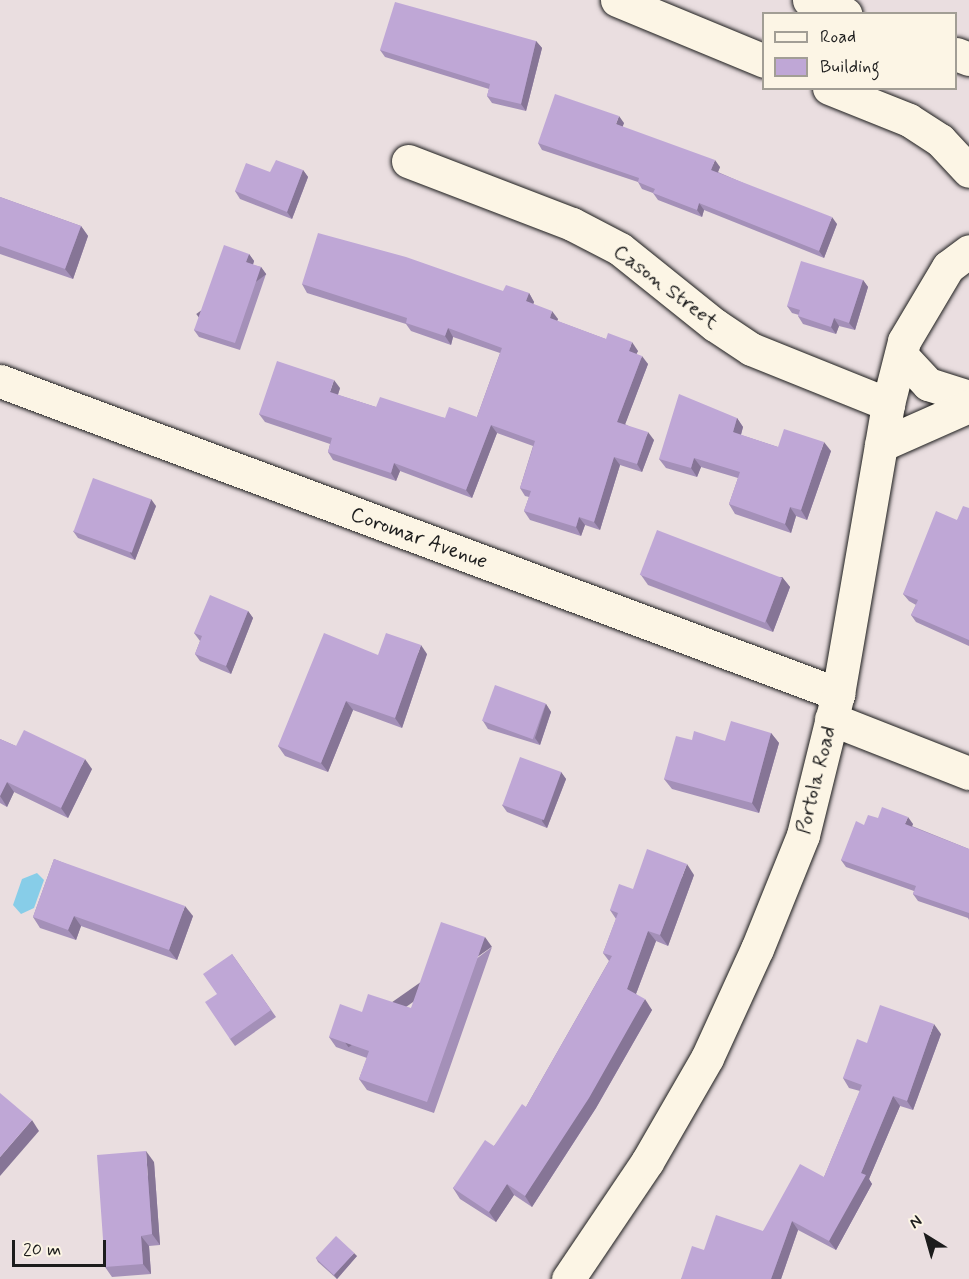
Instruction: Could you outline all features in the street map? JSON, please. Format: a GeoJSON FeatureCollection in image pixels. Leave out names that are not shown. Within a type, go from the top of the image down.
{"type":"FeatureCollection","features":[{"type":"Feature","properties":{"kind":"main road"},"geometry":{"type":"LineString","coordinates":[[617,0],[762,60]]}},
{"type":"Feature","properties":{"kind":"main road"},"geometry":{"type":"LineString","coordinates":[[809,0],[840,12]]}},
{"type":"Feature","properties":{"kind":"main road"},"geometry":{"type":"LineString","coordinates":[[834,90],[909,120],[940,140],[969,171]]}},
{"type":"Feature","properties":{"kind":"main road","name":"Cason Street"},"geometry":{"type":"LineString","coordinates":[[408,161],[572,224],[620,249],[751,349],[888,404]]}},
{"type":"Feature","properties":{"kind":"main road","name":"Portola Road"},"geometry":{"type":"LineString","coordinates":[[568,1279],[647,1162],[717,1036],[803,835],[835,707],[888,404],[900,355],[930,294],[948,267],[969,251]]}},
{"type":"Feature","properties":{"kind":"main road"},"geometry":{"type":"LineString","coordinates":[[900,355],[928,384],[969,397]]}},
{"type":"Feature","properties":{"kind":"main road","name":"Coromar Avenue"},"geometry":{"type":"LineString","coordinates":[[0,381],[835,707],[969,773]]}},
{"type":"Feature","properties":{"kind":"main road"},"geometry":{"type":"LineString","coordinates":[[881,445],[969,406]]}},
{"type":"Feature","properties":{"kind":"water"},"geometry":{"type":"Polygon","coordinates":[[[37,873],[44,880],[34,908],[21,914],[13,905],[22,879],[37,873]]]}},
{"type":"Feature","properties":{"kind":"building"},"geometry":{"type":"Polygon","coordinates":[[[395,2],[536,41],[521,104],[487,96],[490,84],[380,50],[395,2]]]}},
{"type":"Feature","properties":{"kind":"building"},"geometry":{"type":"Polygon","coordinates":[[[555,94],[619,116],[616,124],[715,160],[711,170],[832,217],[819,251],[699,203],[697,210],[653,193],[655,189],[638,182],[639,178],[538,143],[555,94]]]}},
{"type":"Feature","properties":{"kind":"building"},"geometry":{"type":"Polygon","coordinates":[[[276,160],[303,170],[287,212],[235,191],[246,163],[270,172],[276,160]]]}},
{"type":"Feature","properties":{"kind":"building"},"geometry":{"type":"Polygon","coordinates":[[[0,197],[81,226],[65,269],[0,246],[0,197]]]}},
{"type":"Feature","properties":{"kind":"building"},"geometry":{"type":"Polygon","coordinates":[[[318,233],[406,257],[503,291],[506,285],[529,293],[526,301],[552,311],[550,318],[606,339],[608,333],[632,342],[629,351],[642,356],[617,422],[648,432],[637,464],[614,457],[594,522],[579,517],[576,527],[524,511],[531,491],[520,488],[535,441],[491,425],[466,490],[394,463],[391,473],[328,452],[332,438],[259,414],[277,361],[334,380],[330,392],[376,407],[380,397],[445,418],[449,407],[477,417],[502,348],[448,328],[445,336],[406,323],[407,318],[302,284],[318,233]]]}},
{"type":"Feature","properties":{"kind":"building"},"geometry":{"type":"Polygon","coordinates":[[[224,245],[249,254],[246,262],[261,267],[235,343],[194,330],[224,245]]]}},
{"type":"Feature","properties":{"kind":"building"},"geometry":{"type":"Polygon","coordinates":[[[801,261],[863,280],[849,323],[834,318],[831,327],[798,316],[800,310],[787,306],[801,261]]]}},
{"type":"Feature","properties":{"kind":"building"},"geometry":{"type":"Polygon","coordinates":[[[679,394],[737,418],[733,432],[778,447],[784,429],[824,442],[801,510],[790,507],[785,524],[729,504],[740,472],[694,458],[691,468],[659,459],[679,394]]]}},
{"type":"Feature","properties":{"kind":"building"},"geometry":{"type":"Polygon","coordinates":[[[93,478],[151,499],[132,553],[74,532],[93,478]]]}},
{"type":"Feature","properties":{"kind":"building"},"geometry":{"type":"Polygon","coordinates":[[[963,506],[969,508],[969,640],[911,615],[918,600],[903,594],[936,511],[957,520],[963,506]]]}},
{"type":"Feature","properties":{"kind":"building"},"geometry":{"type":"Polygon","coordinates":[[[657,530],[782,578],[765,623],[640,575],[657,530]]]}},
{"type":"Feature","properties":{"kind":"building"},"geometry":{"type":"Polygon","coordinates":[[[210,595],[248,611],[226,666],[195,654],[202,636],[194,633],[210,595]]]}},
{"type":"Feature","properties":{"kind":"building"},"geometry":{"type":"Polygon","coordinates":[[[324,633],[378,655],[386,633],[421,645],[395,718],[346,701],[321,763],[278,746],[324,633]]]}},
{"type":"Feature","properties":{"kind":"building"},"geometry":{"type":"Polygon","coordinates":[[[495,685],[546,703],[533,739],[482,721],[495,685]]]}},
{"type":"Feature","properties":{"kind":"building"},"geometry":{"type":"Polygon","coordinates":[[[731,721],[771,733],[752,803],[664,779],[676,736],[692,740],[694,731],[725,741],[731,721]]]}},
{"type":"Feature","properties":{"kind":"building"},"geometry":{"type":"Polygon","coordinates":[[[24,730],[85,759],[61,808],[7,782],[0,796],[0,739],[16,746],[24,730]]]}},
{"type":"Feature","properties":{"kind":"building"},"geometry":{"type":"Polygon","coordinates":[[[520,757],[561,772],[544,820],[503,805],[520,757]]]}},
{"type":"Feature","properties":{"kind":"building"},"geometry":{"type":"Polygon","coordinates":[[[882,807],[908,817],[905,824],[969,849],[969,913],[913,894],[916,886],[841,860],[856,821],[864,825],[868,815],[878,818],[882,807]]]}},
{"type":"Feature","properties":{"kind":"building"},"geometry":{"type":"Polygon","coordinates":[[[647,849],[687,864],[660,935],[648,931],[627,989],[645,999],[589,1098],[525,1196],[507,1184],[489,1212],[453,1188],[485,1140],[494,1146],[522,1104],[526,1107],[612,956],[603,953],[618,913],[610,910],[619,884],[633,889],[647,849]]]}},
{"type":"Feature","properties":{"kind":"building"},"geometry":{"type":"Polygon","coordinates":[[[54,859],[185,906],[169,950],[74,916],[68,930],[33,917],[54,859]]]}},
{"type":"Feature","properties":{"kind":"building"},"geometry":{"type":"Polygon","coordinates":[[[441,922],[485,937],[427,1102],[359,1079],[369,1051],[329,1037],[340,1004],[362,1012],[368,994],[411,1008],[441,922]]]}},
{"type":"Feature","properties":{"kind":"building"},"geometry":{"type":"Polygon","coordinates":[[[232,954],[271,1010],[230,1039],[205,1002],[217,994],[203,974],[232,954]]]}},
{"type":"Feature","properties":{"kind":"building"},"geometry":{"type":"Polygon","coordinates":[[[880,1005],[934,1024],[907,1101],[893,1096],[861,1173],[866,1175],[829,1241],[792,1221],[771,1279],[681,1279],[692,1246],[704,1250],[716,1215],[763,1231],[800,1164],[824,1177],[862,1085],[843,1078],[857,1039],[867,1043],[880,1005]]]}},
{"type":"Feature","properties":{"kind":"building"},"geometry":{"type":"Polygon","coordinates":[[[0,1093],[32,1120],[0,1157],[0,1093]]]}},
{"type":"Feature","properties":{"kind":"building"},"geometry":{"type":"Polygon","coordinates":[[[146,1151],[152,1234],[141,1236],[143,1264],[105,1267],[97,1155],[146,1151]]]}},
{"type":"Feature","properties":{"kind":"building"},"geometry":{"type":"Polygon","coordinates":[[[336,1236],[354,1253],[334,1275],[316,1258],[336,1236]]]}}]}
